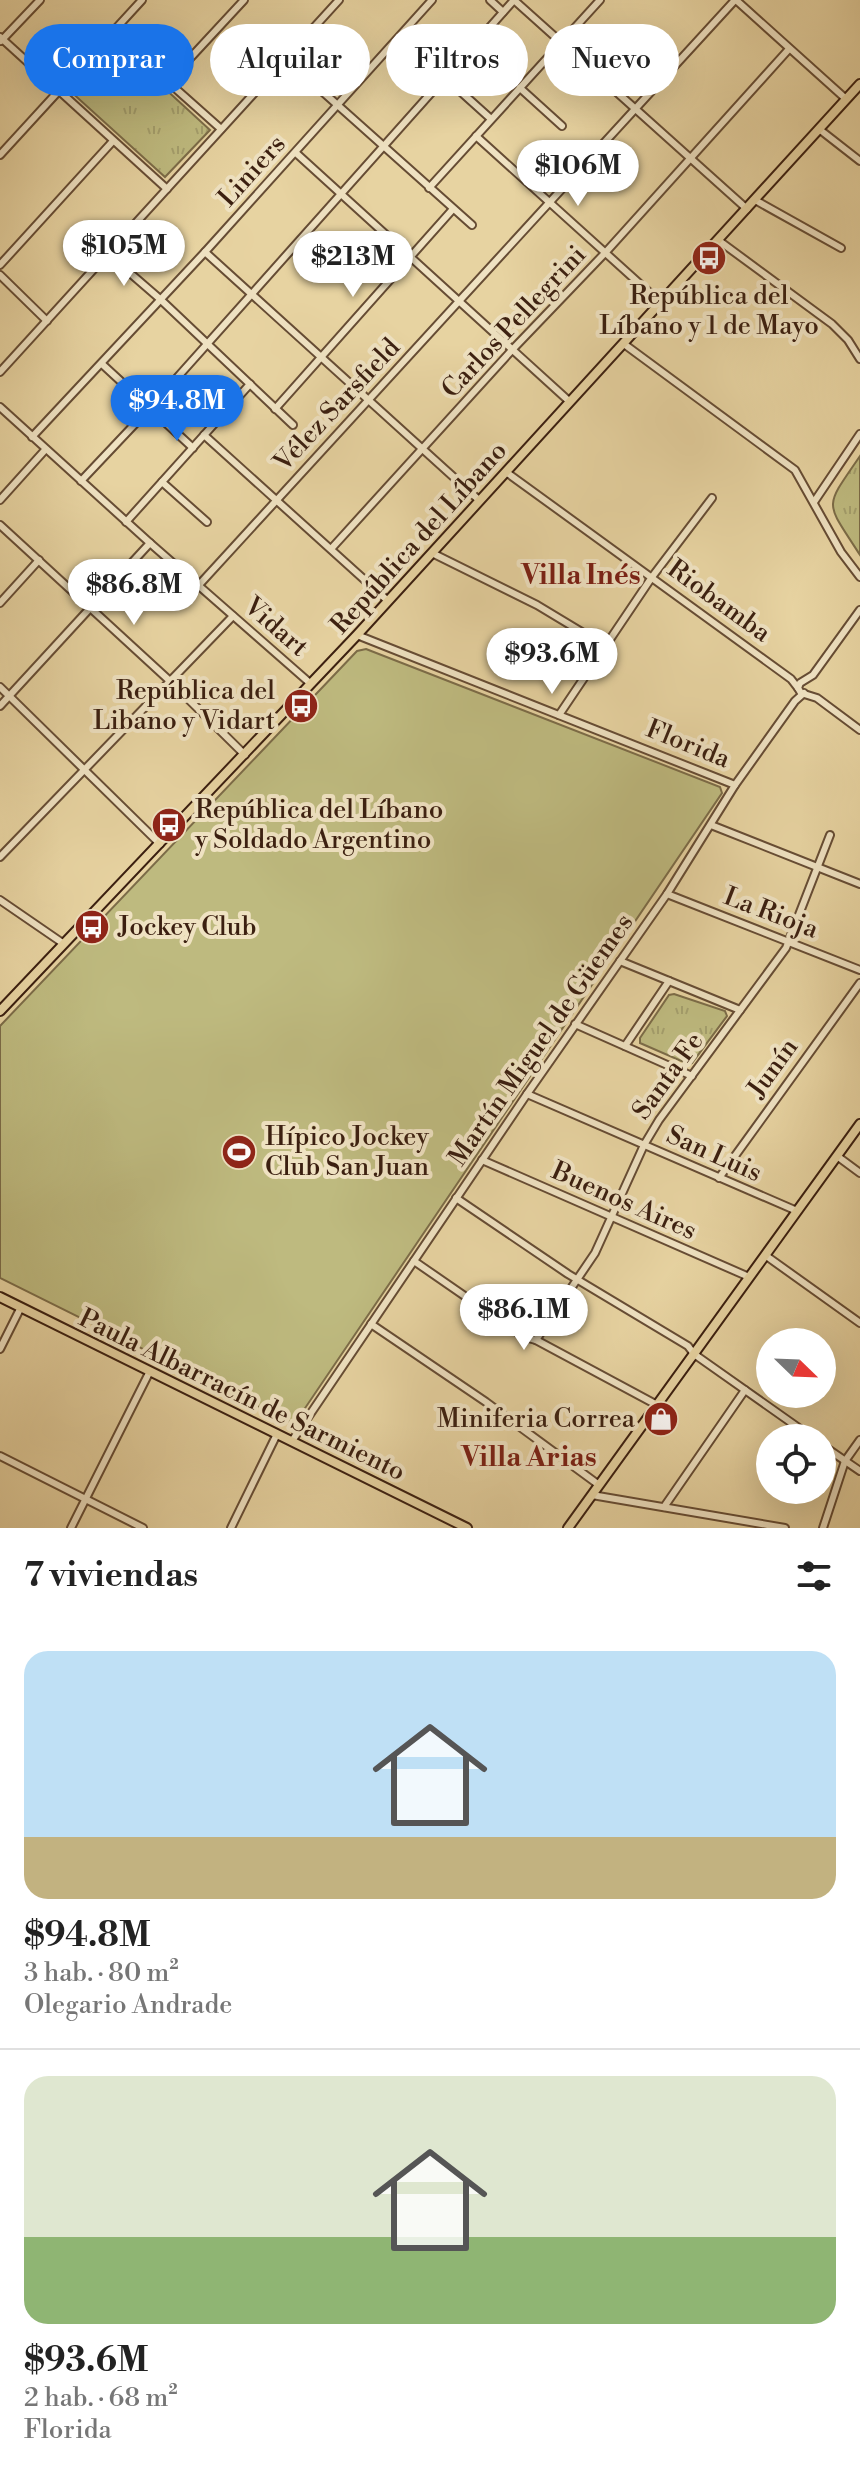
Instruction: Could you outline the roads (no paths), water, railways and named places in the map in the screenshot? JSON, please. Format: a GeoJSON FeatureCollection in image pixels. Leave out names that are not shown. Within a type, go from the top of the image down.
{"type":"FeatureCollection","features":[{"type":"Feature","properties":{"kind":"main road","name":"República del Líbano"},"geometry":{"type":"LineString","coordinates":[[0,1011],[312,684],[860,84]]}},
{"type":"Feature","properties":{"kind":"main road"},"geometry":{"type":"LineString","coordinates":[[568,1528],[860,1124]]}},
{"type":"Feature","properties":{"kind":"main road","name":"Paula Albarracín de Sarmiento"},"geometry":{"type":"LineString","coordinates":[[0,1297],[467,1528]]}},
{"type":"Feature","properties":{"kind":"street"},"geometry":{"type":"LineString","coordinates":[[24,61],[1,40],[40,0]]}},
{"type":"Feature","properties":{"kind":"street"},"geometry":{"type":"LineString","coordinates":[[120,24],[142,0]]}},
{"type":"Feature","properties":{"kind":"street"},"geometry":{"type":"LineString","coordinates":[[194,54],[244,0]]}},
{"type":"Feature","properties":{"kind":"street","name":"Liniers"},"geometry":{"type":"LineString","coordinates":[[411,24],[432,0]]}},
{"type":"Feature","properties":{"kind":"street"},"geometry":{"type":"LineString","coordinates":[[490,0],[503,12]]}},
{"type":"Feature","properties":{"kind":"street"},"geometry":{"type":"LineString","coordinates":[[492,24],[514,0],[544,27]]}},
{"type":"Feature","properties":{"kind":"street"},"geometry":{"type":"LineString","coordinates":[[579,24],[600,0]]}},
{"type":"Feature","properties":{"kind":"street"},"geometry":{"type":"LineString","coordinates":[[735,0],[846,99]]}},
{"type":"Feature","properties":{"kind":"street","name":"Vélez Sarsfield"},"geometry":{"type":"LineString","coordinates":[[198,586],[735,0]]}},
{"type":"Feature","properties":{"kind":"street"},"geometry":{"type":"LineString","coordinates":[[317,24],[337,1]]}},
{"type":"Feature","properties":{"kind":"street","name":"Carlos Pellegrini"},"geometry":{"type":"LineString","coordinates":[[331,549],[789,49]]}},
{"type":"Feature","properties":{"kind":"street","name":"Liniers"},"geometry":{"type":"LineString","coordinates":[[32,437],[386,53]]}},
{"type":"Feature","properties":{"kind":"street"},"geometry":{"type":"LineString","coordinates":[[528,79],[544,62]]}},
{"type":"Feature","properties":{"kind":"street"},"geometry":{"type":"LineString","coordinates":[[528,95],[562,126]]}},
{"type":"Feature","properties":{"kind":"street"},"geometry":{"type":"LineString","coordinates":[[0,155],[55,96]]}},
{"type":"Feature","properties":{"kind":"street"},"geometry":{"type":"LineString","coordinates":[[63,96],[167,189]]}},
{"type":"Feature","properties":{"kind":"street"},"geometry":{"type":"LineString","coordinates":[[184,96],[221,129]]}},
{"type":"Feature","properties":{"kind":"street"},"geometry":{"type":"LineString","coordinates":[[0,372],[252,96]]}},
{"type":"Feature","properties":{"kind":"street"},"geometry":{"type":"LineString","coordinates":[[327,96],[472,225]]}},
{"type":"Feature","properties":{"kind":"street"},"geometry":{"type":"LineString","coordinates":[[81,481],[428,96]]}},
{"type":"Feature","properties":{"kind":"street"},"geometry":{"type":"LineString","coordinates":[[466,96],[491,119]]}},
{"type":"Feature","properties":{"kind":"street"},"geometry":{"type":"LineString","coordinates":[[429,188],[513,96]]}},
{"type":"Feature","properties":{"kind":"street"},"geometry":{"type":"LineString","coordinates":[[621,96],[747,209]]}},
{"type":"Feature","properties":{"kind":"street"},"geometry":{"type":"LineString","coordinates":[[819,129],[860,161]]}},
{"type":"Feature","properties":{"kind":"street"},"geometry":{"type":"LineString","coordinates":[[476,136],[661,303]]}},
{"type":"Feature","properties":{"kind":"street"},"geometry":{"type":"LineString","coordinates":[[0,265],[113,141]]}},
{"type":"Feature","properties":{"kind":"street"},"geometry":{"type":"LineString","coordinates":[[296,153],[570,402]]}},
{"type":"Feature","properties":{"kind":"street"},"geometry":{"type":"LineString","coordinates":[[755,200],[841,248]]}},
{"type":"Feature","properties":{"kind":"street"},"geometry":{"type":"LineString","coordinates":[[275,409],[453,209]]}},
{"type":"Feature","properties":{"kind":"street"},"geometry":{"type":"LineString","coordinates":[[718,240],[832,324],[848,340],[860,359]]}},
{"type":"Feature","properties":{"kind":"street"},"geometry":{"type":"LineString","coordinates":[[205,252],[480,501]]}},
{"type":"Feature","properties":{"kind":"street"},"geometry":{"type":"LineString","coordinates":[[108,254],[293,425]]}},
{"type":"Feature","properties":{"kind":"street"},"geometry":{"type":"LineString","coordinates":[[0,275],[47,321]]}},
{"type":"Feature","properties":{"kind":"street"},"geometry":{"type":"LineString","coordinates":[[624,344],[789,464],[800,476],[841,552],[860,577]]}},
{"type":"Feature","properties":{"kind":"street"},"geometry":{"type":"LineString","coordinates":[[102,364],[193,448]]}},
{"type":"Feature","properties":{"kind":"street"},"geometry":{"type":"LineString","coordinates":[[126,522],[250,384]]}},
{"type":"Feature","properties":{"kind":"street","name":"Vidart"},"geometry":{"type":"LineString","coordinates":[[0,407],[198,586],[312,684]]}},
{"type":"Feature","properties":{"kind":"street"},"geometry":{"type":"LineString","coordinates":[[814,502],[860,434]]}},
{"type":"Feature","properties":{"kind":"street"},"geometry":{"type":"LineString","coordinates":[[204,435],[388,601]]}},
{"type":"Feature","properties":{"kind":"street"},"geometry":{"type":"LineString","coordinates":[[0,500],[45,450]]}},
{"type":"Feature","properties":{"kind":"street","name":"Riobamba"},"geometry":{"type":"LineString","coordinates":[[506,472],[860,730]]}},
{"type":"Feature","properties":{"kind":"street"},"geometry":{"type":"LineString","coordinates":[[162,482],[207,522]]}},
{"type":"Feature","properties":{"kind":"street"},"geometry":{"type":"LineString","coordinates":[[559,715],[652,577],[712,498]]}},
{"type":"Feature","properties":{"kind":"street"},"geometry":{"type":"LineString","coordinates":[[0,525],[171,682],[245,755]]}},
{"type":"Feature","properties":{"kind":"street"},"geometry":{"type":"LineString","coordinates":[[0,706],[150,543]]}},
{"type":"Feature","properties":{"kind":"street"},"geometry":{"type":"LineString","coordinates":[[432,553],[537,605],[605,646]]}},
{"type":"Feature","properties":{"kind":"street"},"geometry":{"type":"LineString","coordinates":[[0,603],[39,560]]}},
{"type":"Feature","properties":{"kind":"street","name":"Martín Miguel de Güemes"},"geometry":{"type":"LineString","coordinates":[[292,1441],[667,894],[735,785],[860,610]]}},
{"type":"Feature","properties":{"kind":"street"},"geometry":{"type":"LineString","coordinates":[[0,857],[233,616]]}},
{"type":"Feature","properties":{"kind":"street","name":"Florida"},"geometry":{"type":"LineString","coordinates":[[357,635],[735,785]]}},
{"type":"Feature","properties":{"kind":"street"},"geometry":{"type":"LineString","coordinates":[[0,687],[160,844]]}},
{"type":"Feature","properties":{"kind":"street"},"geometry":{"type":"LineString","coordinates":[[711,825],[860,884]]}},
{"type":"Feature","properties":{"kind":"street","name":"Santa Fe"},"geometry":{"type":"LineString","coordinates":[[536,1340],[595,1253],[644,1145],[788,942],[830,835]]}},
{"type":"Feature","properties":{"kind":"street","name":"La Rioja"},"geometry":{"type":"LineString","coordinates":[[667,894],[860,970]]}},
{"type":"Feature","properties":{"kind":"street"},"geometry":{"type":"LineString","coordinates":[[0,900],[64,944]]}},
{"type":"Feature","properties":{"kind":"street"},"geometry":{"type":"LineString","coordinates":[[620,961],[740,1010]]}},
{"type":"Feature","properties":{"kind":"street"},"geometry":{"type":"LineString","coordinates":[[625,1046],[669,981]]}},
{"type":"Feature","properties":{"kind":"street","name":"Junín"},"geometry":{"type":"LineString","coordinates":[[719,1178],[860,983]]}},
{"type":"Feature","properties":{"kind":"street"},"geometry":{"type":"LineString","coordinates":[[575,1024],[692,1076]]}},
{"type":"Feature","properties":{"kind":"street","name":"San Luis"},"geometry":{"type":"LineString","coordinates":[[527,1094],[797,1211]]}},
{"type":"Feature","properties":{"kind":"street"},"geometry":{"type":"LineString","coordinates":[[837,1156],[860,1173]]}},
{"type":"Feature","properties":{"kind":"street","name":"Buenos Aires"},"geometry":{"type":"LineString","coordinates":[[482,1160],[749,1277]]}},
{"type":"Feature","properties":{"kind":"street"},"geometry":{"type":"LineString","coordinates":[[456,1198],[577,1279],[688,1346],[694,1354],[793,1424]]}},
{"type":"Feature","properties":{"kind":"street"},"geometry":{"type":"LineString","coordinates":[[765,1255],[860,1323]]}},
{"type":"Feature","properties":{"kind":"street"},"geometry":{"type":"LineString","coordinates":[[414,1261],[524,1337],[536,1340],[657,1405]]}},
{"type":"Feature","properties":{"kind":"street"},"geometry":{"type":"LineString","coordinates":[[0,1349],[21,1307]]}},
{"type":"Feature","properties":{"kind":"street"},"geometry":{"type":"LineString","coordinates":[[371,1324],[486,1402],[599,1485]]}},
{"type":"Feature","properties":{"kind":"street"},"geometry":{"type":"LineString","coordinates":[[71,1528],[150,1371]]}},
{"type":"Feature","properties":{"kind":"street"},"geometry":{"type":"LineString","coordinates":[[664,1507],[745,1390]]}},
{"type":"Feature","properties":{"kind":"street"},"geometry":{"type":"LineString","coordinates":[[231,1528],[277,1434]]}},
{"type":"Feature","properties":{"kind":"street"},"geometry":{"type":"LineString","coordinates":[[823,1528],[845,1461],[860,1440]]}},
{"type":"Feature","properties":{"kind":"street"},"geometry":{"type":"LineString","coordinates":[[836,1455],[860,1471]]}},
{"type":"Feature","properties":{"kind":"street"},"geometry":{"type":"LineString","coordinates":[[0,1456],[143,1528]]}},
{"type":"Feature","properties":{"kind":"street"},"geometry":{"type":"LineString","coordinates":[[592,1495],[785,1528]]}},
{"type":"Feature","properties":{"kind":"place","name":"República del Líbano y 1 de Mayo"},"geometry":{"type":"Point","coordinates":[709,258]}},
{"type":"Feature","properties":{"kind":"place","name":"República del Libano y Vidart"},"geometry":{"type":"Point","coordinates":[301,706]}},
{"type":"Feature","properties":{"kind":"place","name":"República del Líbano y Soldado Argentino"},"geometry":{"type":"Point","coordinates":[169,825]}},
{"type":"Feature","properties":{"kind":"place","name":"Jockey Club"},"geometry":{"type":"Point","coordinates":[92,927]}},
{"type":"Feature","properties":{"kind":"place","name":"Hípico Jockey Club San Juan"},"geometry":{"type":"Point","coordinates":[239,1152]}},
{"type":"Feature","properties":{"kind":"place","name":"Miniferia Correa"},"geometry":{"type":"Point","coordinates":[661,1419]}},
{"type":"Feature","properties":{"kind":"district","name":"Villa Inés"},"geometry":{"type":"Point","coordinates":[581,575]}},
{"type":"Feature","properties":{"kind":"district","name":"Villa Arias"},"geometry":{"type":"Point","coordinates":[529,1457]}}]}
